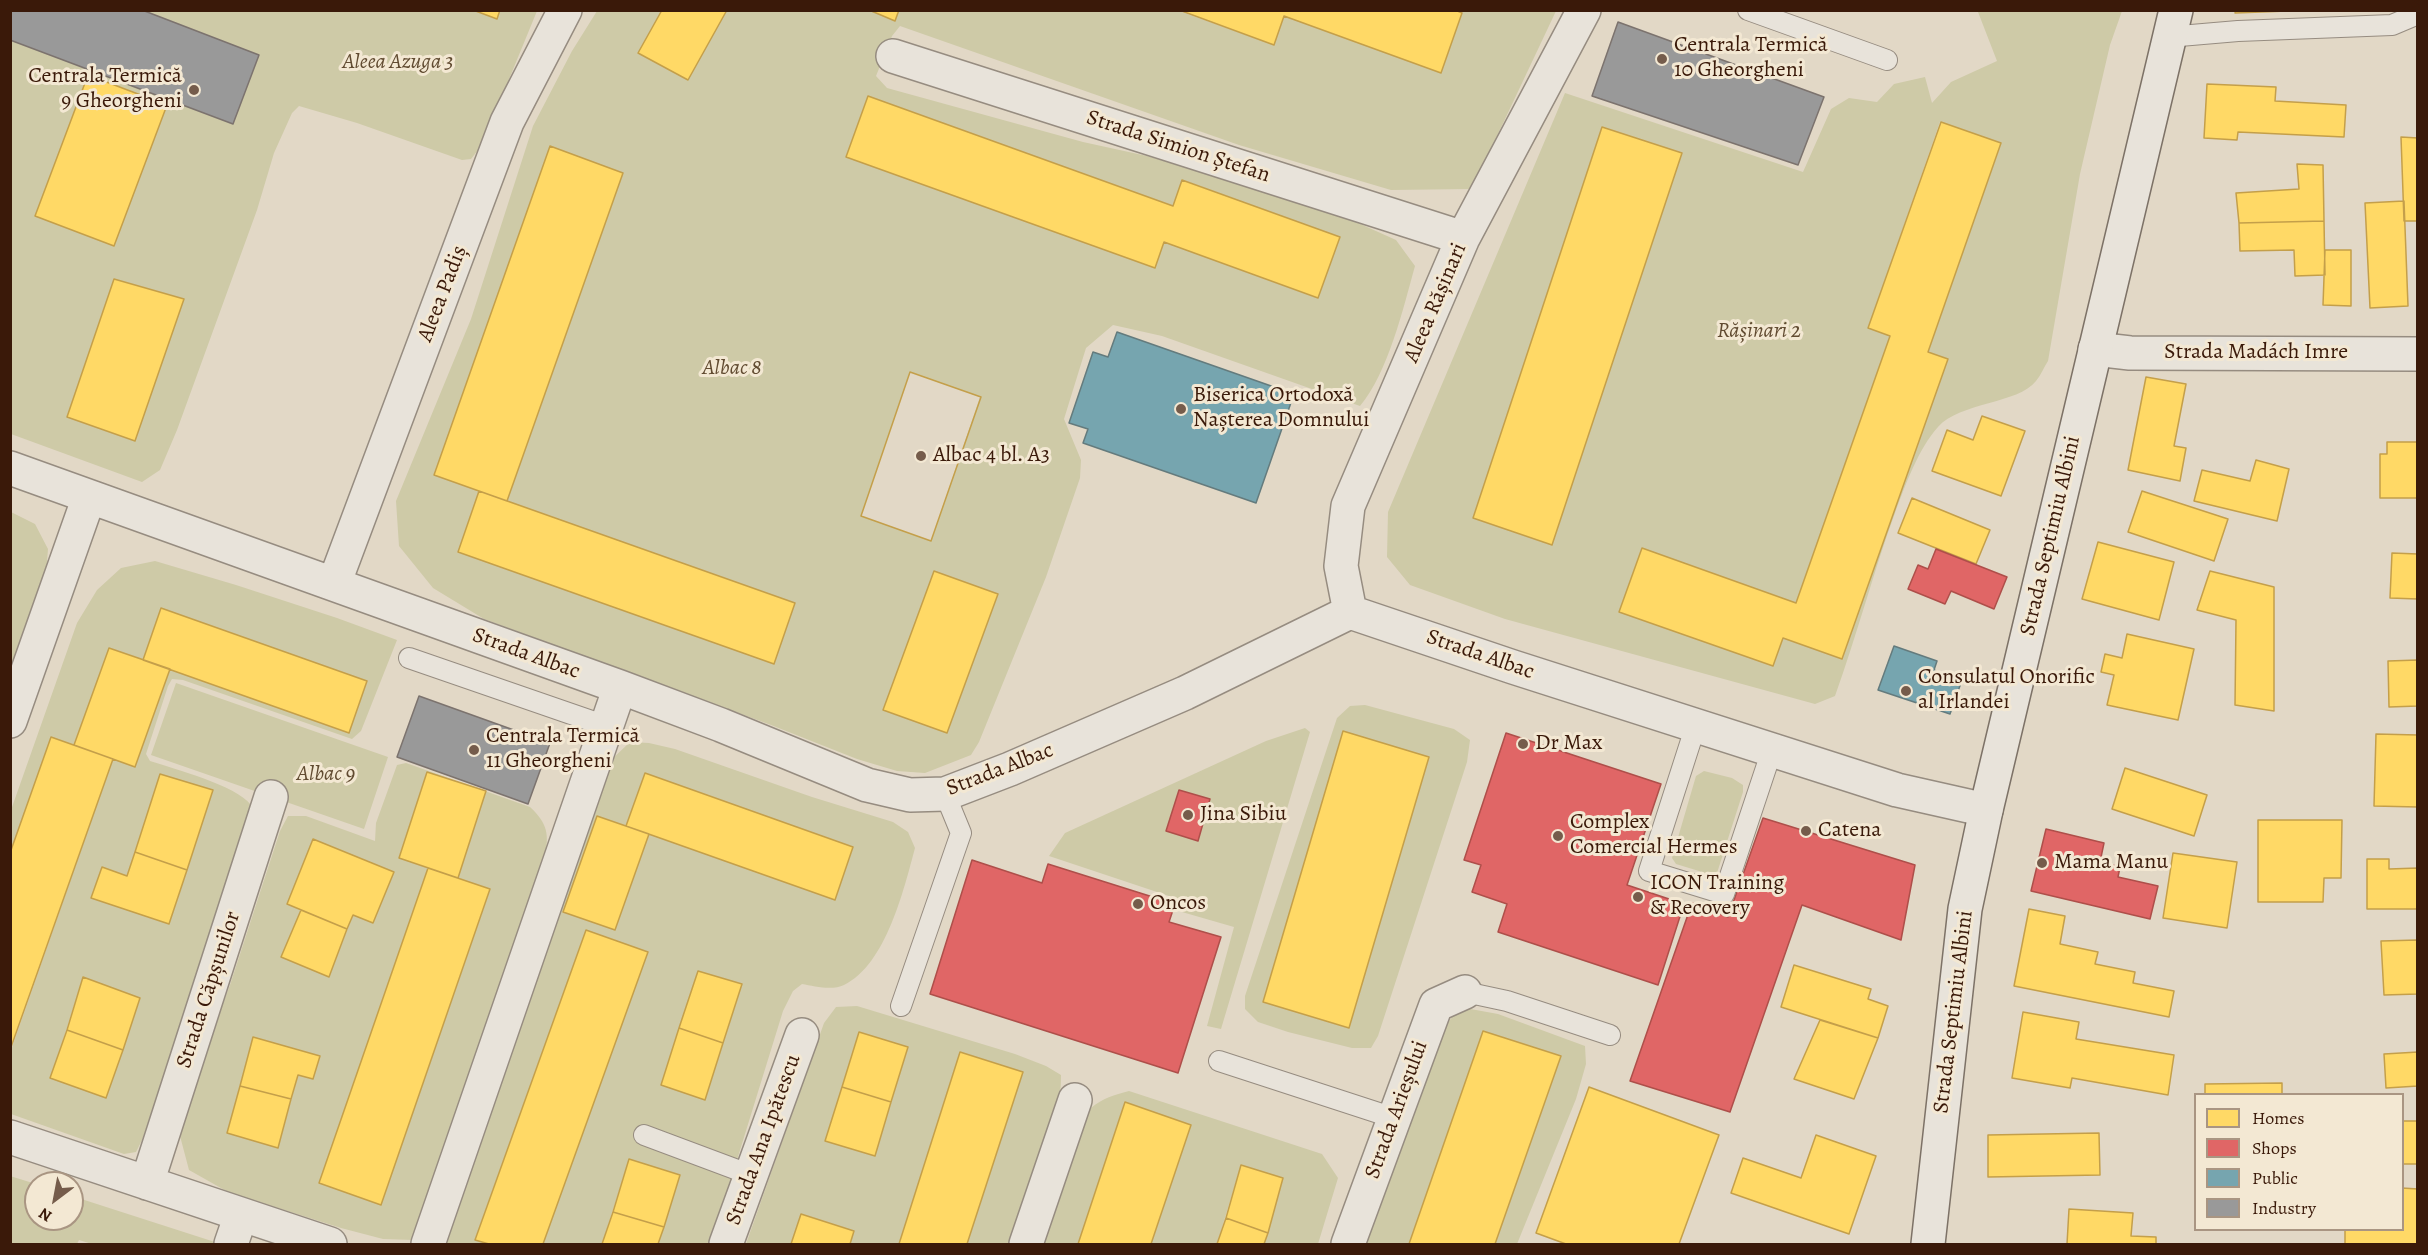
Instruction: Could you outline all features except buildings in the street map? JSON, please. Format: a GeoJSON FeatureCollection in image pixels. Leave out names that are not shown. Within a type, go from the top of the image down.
{"type":"FeatureCollection","features":[{"type":"Feature","properties":{"kind":"street","name":"Aleea Padiș"},"geometry":{"type":"LineString","coordinates":[[334,584],[507,122],[565,10]]}},
{"type":"Feature","properties":{"kind":"street","name":"Aleea Rășinari"},"geometry":{"type":"LineString","coordinates":[[1350,612],[1341,567],[1348,506],[1463,238],[1584,10]]}},
{"type":"Feature","properties":{"kind":"street","name":"Strada Septimiu Albini"},"geometry":{"type":"LineString","coordinates":[[1928,1245],[1965,909],[1986,810],[2172,24]]}},
{"type":"Feature","properties":{"kind":"street","name":"Strada Simion Ștefan"},"geometry":{"type":"LineString","coordinates":[[893,56],[1463,238]]}},
{"type":"Feature","properties":{"kind":"street","name":"Strada Madách Imre"},"geometry":{"type":"LineString","coordinates":[[2095,349],[2130,353],[2418,354]]}},
{"type":"Feature","properties":{"kind":"street","name":"Strada Albac"},"geometry":{"type":"LineString","coordinates":[[10,468],[620,687],[721,725],[867,785],[910,795],[945,794],[1010,770],[1185,693],[1350,612],[1897,790],[1986,810]]}},
{"type":"Feature","properties":{"kind":"street"},"geometry":{"type":"LineString","coordinates":[[10,721],[89,497]]}},
{"type":"Feature","properties":{"kind":"street"},"geometry":{"type":"LineString","coordinates":[[428,1245],[620,687]]}},
{"type":"Feature","properties":{"kind":"street","name":"Strada Căpșunilor"},"geometry":{"type":"LineString","coordinates":[[147,1183],[271,797]]}},
{"type":"Feature","properties":{"kind":"street","name":"Strada Arieșului"},"geometry":{"type":"LineString","coordinates":[[1348,1245],[1436,1005],[1465,992]]}},
{"type":"Feature","properties":{"kind":"street","name":"Strada Ana Ipătescu"},"geometry":{"type":"LineString","coordinates":[[726,1245],[802,1035]]}},
{"type":"Feature","properties":{"kind":"street"},"geometry":{"type":"LineString","coordinates":[[1026,1245],[1075,1100]]}},
{"type":"Feature","properties":{"kind":"street"},"geometry":{"type":"LineString","coordinates":[[10,1137],[147,1183],[236,1230],[330,1245]]}},
{"type":"Feature","properties":{"kind":"lane"},"geometry":{"type":"LineString","coordinates":[[1748,10],[1887,60]]}},
{"type":"Feature","properties":{"kind":"lane"},"geometry":{"type":"LineString","coordinates":[[2172,24],[2238,31],[2392,25],[2418,14]]}},
{"type":"Feature","properties":{"kind":"lane"},"geometry":{"type":"LineString","coordinates":[[409,658],[606,726]]}},
{"type":"Feature","properties":{"kind":"lane"},"geometry":{"type":"LineString","coordinates":[[1696,725],[1649,871],[1724,894],[1772,750]]}},
{"type":"Feature","properties":{"kind":"lane"},"geometry":{"type":"LineString","coordinates":[[901,1006],[961,833],[945,794]]}},
{"type":"Feature","properties":{"kind":"lane"},"geometry":{"type":"LineString","coordinates":[[1465,992],[1507,1001],[1610,1035]]}},
{"type":"Feature","properties":{"kind":"lane"},"geometry":{"type":"LineString","coordinates":[[1219,1061],[1394,1118]]}},
{"type":"Feature","properties":{"kind":"lane"},"geometry":{"type":"LineString","coordinates":[[644,1134],[751,1175]]}},
{"type":"Feature","properties":{"kind":"green space","name":"Aleea Azuga 3"},"geometry":{"type":"Polygon","coordinates":[[[473,10],[496,19],[500,11],[537,11],[482,145],[471,159],[462,160],[357,123],[299,106],[292,113],[274,153],[257,210],[177,430],[160,470],[142,482],[11,434],[10,40],[233,124],[259,55],[142,11],[473,10]],[[88,76],[35,216],[114,246],[88,76]],[[114,279],[67,417],[134,441],[184,299],[114,279]]]}},
{"type":"Feature","properties":{"kind":"green space","name":"Albac 8"},"geometry":{"type":"Polygon","coordinates":[[[869,10],[895,20],[899,10],[1179,11],[1274,45],[1284,16],[1441,73],[1462,13],[1455,11],[1556,11],[1472,189],[1391,190],[1239,145],[900,26],[892,36],[876,76],[887,88],[1083,142],[1147,156],[1327,209],[1396,240],[1415,266],[1387,359],[1360,406],[1162,336],[1113,325],[1086,348],[1064,419],[1081,460],[1080,478],[1046,577],[979,742],[971,755],[925,773],[897,771],[857,759],[484,619],[433,588],[399,546],[396,501],[471,319],[533,126],[572,51],[597,11],[869,10]],[[868,96],[846,157],[1164,242],[1317,298],[1340,237],[1183,180],[1173,206],[868,96]],[[551,147],[435,475],[479,491],[458,552],[773,663],[795,603],[507,501],[623,173],[551,147]],[[910,372],[861,516],[931,541],[980,397],[910,372]],[[998,594],[884,710],[947,733],[998,594]]]}},
{"type":"Feature","properties":{"kind":"green space","name":"Rășinari 2"},"geometry":{"type":"Polygon","coordinates":[[[1957,11],[2122,11],[2110,45],[2080,174],[2048,361],[2038,379],[2028,389],[1960,412],[1938,427],[1924,446],[1895,513],[1835,696],[1815,704],[1505,619],[1410,585],[1387,557],[1388,512],[1565,93],[1803,172],[1831,109],[1849,98],[1877,102],[1894,84],[1925,77],[1932,103],[1951,82],[1997,61],[1978,12],[1957,11]],[[1940,122],[1868,328],[1890,336],[1796,603],[1642,548],[1619,612],[1773,666],[1783,638],[1842,659],[1928,352],[2001,144],[1940,122]],[[1602,127],[1473,518],[1551,545],[1681,153],[1602,127]]]}},
{"type":"Feature","properties":{"kind":"green space"},"geometry":{"type":"Polygon","coordinates":[[[11,512],[35,524],[48,549],[46,574],[11,673],[12,612],[10,611],[11,512]]]}},
{"type":"Feature","properties":{"kind":"green space"},"geometry":{"type":"Polygon","coordinates":[[[155,561],[236,585],[397,640],[361,731],[352,739],[183,680],[172,679],[168,686],[146,754],[150,761],[219,784],[251,805],[254,815],[142,1140],[136,1152],[124,1154],[11,1114],[11,1050],[113,759],[135,767],[170,669],[348,733],[367,681],[161,608],[143,660],[109,648],[74,745],[11,853],[11,810],[77,623],[97,590],[121,568],[155,561]],[[160,775],[127,876],[102,867],[91,898],[169,924],[212,790],[160,775]],[[83,977],[51,1078],[106,1098],[140,999],[83,977]]]}},
{"type":"Feature","properties":{"kind":"green space","name":"Albac 9"},"geometry":{"type":"Polygon","coordinates":[[[176,683],[388,757],[364,829],[151,755],[176,683]]]}},
{"type":"Feature","properties":{"kind":"green space"},"geometry":{"type":"Polygon","coordinates":[[[1365,705],[1454,729],[1470,740],[1467,762],[1378,1036],[1371,1048],[1352,1048],[1288,1032],[1258,1022],[1245,1009],[1245,996],[1337,718],[1350,706],[1365,705]],[[1344,732],[1263,1002],[1348,1028],[1429,757],[1344,732]]]}},
{"type":"Feature","properties":{"kind":"green space"},"geometry":{"type":"Polygon","coordinates":[[[1305,728],[1310,732],[1221,1029],[1207,1026],[1234,927],[1182,912],[1184,901],[1049,856],[1065,833],[1266,741],[1305,728]],[[1179,790],[1166,831],[1198,840],[1210,800],[1179,790]]]}},
{"type":"Feature","properties":{"kind":"green space"},"geometry":{"type":"Polygon","coordinates":[[[630,742],[649,743],[675,749],[812,797],[893,822],[908,832],[915,848],[899,904],[882,944],[859,975],[839,987],[802,984],[793,991],[783,1011],[711,1244],[658,1244],[680,1175],[629,1159],[602,1244],[543,1244],[647,952],[586,930],[475,1239],[489,1244],[440,1244],[608,763],[630,742]],[[645,773],[626,826],[597,816],[564,912],[615,930],[649,834],[835,899],[853,847],[645,773]],[[698,971],[661,1085],[705,1100],[742,984],[698,971]]]}},
{"type":"Feature","properties":{"kind":"green space"},"geometry":{"type":"Polygon","coordinates":[[[406,763],[484,791],[427,772],[399,857],[428,868],[319,1183],[381,1205],[490,890],[458,878],[485,791],[530,807],[544,824],[547,836],[545,857],[413,1240],[383,1239],[228,1192],[189,1170],[180,1136],[186,1102],[230,985],[280,831],[288,816],[306,816],[375,841],[376,823],[397,765],[406,763]],[[313,839],[287,904],[301,910],[281,957],[329,977],[353,915],[373,923],[394,872],[313,839]],[[253,1037],[227,1133],[278,1148],[298,1075],[313,1079],[319,1056],[253,1037]]]}},
{"type":"Feature","properties":{"kind":"green space"},"geometry":{"type":"Polygon","coordinates":[[[1704,771],[1732,778],[1743,785],[1743,792],[1717,873],[1712,875],[1676,864],[1672,858],[1696,776],[1704,771]]]}},
{"type":"Feature","properties":{"kind":"green space"},"geometry":{"type":"Polygon","coordinates":[[[857,1006],[1015,1054],[1046,1066],[1061,1075],[1060,1095],[1051,1138],[1015,1244],[967,1244],[1023,1072],[960,1052],[899,1244],[850,1244],[854,1231],[802,1214],[791,1244],[746,1244],[824,1023],[836,1007],[857,1006]],[[859,1032],[826,1140],[875,1156],[908,1047],[859,1032]]]}},
{"type":"Feature","properties":{"kind":"green space"},"geometry":{"type":"Polygon","coordinates":[[[1465,1008],[1498,1014],[1585,1046],[1586,1064],[1576,1099],[1517,1244],[1495,1244],[1561,1056],[1483,1031],[1409,1244],[1364,1244],[1440,1032],[1453,1016],[1465,1008]]]}},
{"type":"Feature","properties":{"kind":"green space"},"geometry":{"type":"Polygon","coordinates":[[[1129,1091],[1322,1154],[1338,1178],[1318,1244],[1264,1244],[1283,1178],[1241,1165],[1217,1244],[1151,1244],[1191,1125],[1125,1102],[1078,1244],[1040,1244],[1069,1151],[1084,1118],[1091,1108],[1100,1102],[1129,1091]]]}},
{"type":"Feature","properties":{"kind":"green space"},"geometry":{"type":"Polygon","coordinates":[[[10,1176],[24,1180],[24,1231],[84,1231],[84,1200],[221,1244],[92,1244],[79,1240],[77,1244],[11,1244],[10,1176]]]}},
{"type":"Feature","properties":{"kind":"place","name":"Centrala Termică 10 Gheorgheni"},"geometry":{"type":"Point","coordinates":[1662,59]}},
{"type":"Feature","properties":{"kind":"place","name":"Centrala Termică 9 Gheorgheni"},"geometry":{"type":"Point","coordinates":[194,90]}},
{"type":"Feature","properties":{"kind":"place","name":"Biserica Ortodoxă Nașterea Domnului"},"geometry":{"type":"Point","coordinates":[1181,409]}},
{"type":"Feature","properties":{"kind":"place","name":"Albac 4 bl. A3"},"geometry":{"type":"Point","coordinates":[921,456]}},
{"type":"Feature","properties":{"kind":"place","name":"Consulatul Onorific al Irlandei"},"geometry":{"type":"Point","coordinates":[1906,691]}},
{"type":"Feature","properties":{"kind":"place","name":"Dr Max"},"geometry":{"type":"Point","coordinates":[1523,744]}},
{"type":"Feature","properties":{"kind":"place","name":"Centrala Termică 11 Gheorgheni"},"geometry":{"type":"Point","coordinates":[474,750]}},
{"type":"Feature","properties":{"kind":"place","name":"Jina Sibiu"},"geometry":{"type":"Point","coordinates":[1188,815]}},
{"type":"Feature","properties":{"kind":"place","name":"Catena"},"geometry":{"type":"Point","coordinates":[1806,831]}},
{"type":"Feature","properties":{"kind":"place","name":"Complex Comercial Hermes"},"geometry":{"type":"Point","coordinates":[1558,836]}},
{"type":"Feature","properties":{"kind":"place","name":"Mama Manu"},"geometry":{"type":"Point","coordinates":[2042,863]}},
{"type":"Feature","properties":{"kind":"place","name":"ICON Training & Recovery"},"geometry":{"type":"Point","coordinates":[1638,897]}},
{"type":"Feature","properties":{"kind":"place","name":"Oncos"},"geometry":{"type":"Point","coordinates":[1138,904]}}]}
